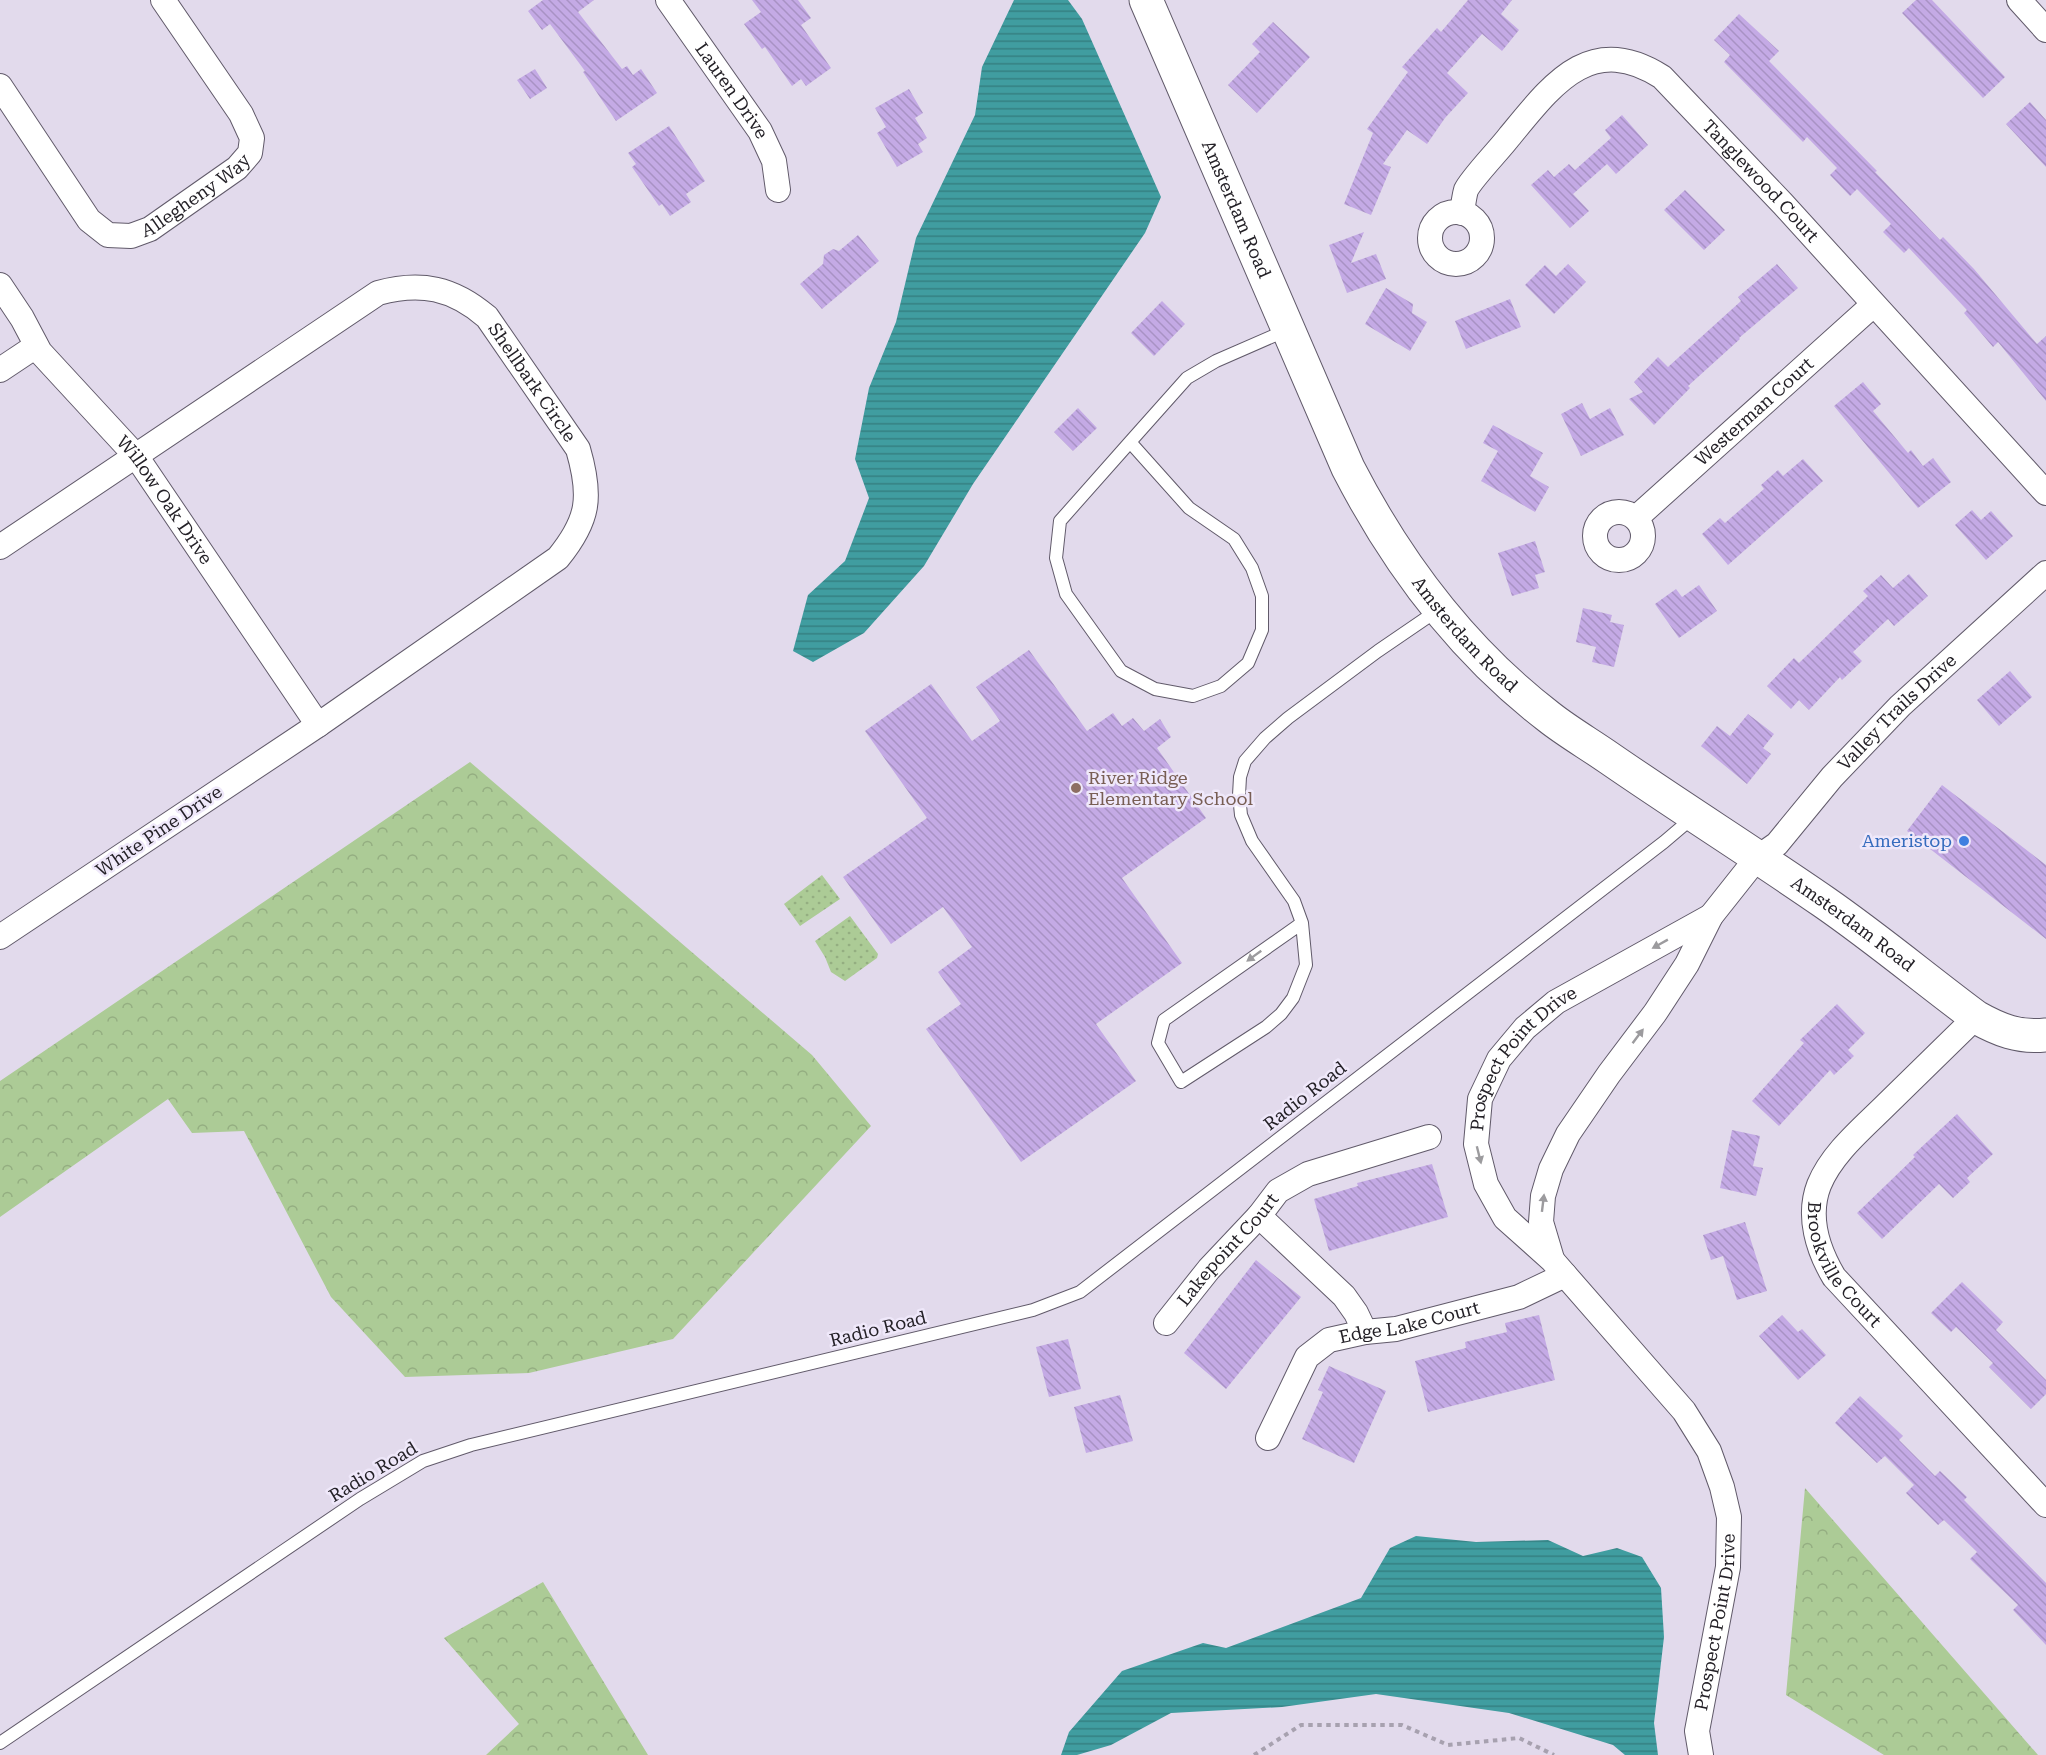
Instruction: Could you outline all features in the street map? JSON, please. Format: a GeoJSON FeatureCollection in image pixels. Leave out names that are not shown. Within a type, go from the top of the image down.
{"type":"FeatureCollection","features":[{"type":"Feature","properties":{"kind":"main road","name":"Amsterdam Road"},"geometry":{"type":"LineString","coordinates":[[1146,0],[1348,468],[1372,514],[1398,555],[1473,648],[1548,717],[1689,814],[1825,903],[1976,1017],[2002,1031],[2016,1035],[2046,1035]]}},
{"type":"Feature","properties":{"kind":"street","name":"Allegheny Way"},"geometry":{"type":"LineString","coordinates":[[0,86],[89,220],[108,235],[131,236],[150,230],[237,168],[250,153],[252,138],[241,114],[163,0]]}},
{"type":"Feature","properties":{"kind":"street","name":"Lauren Drive"},"geometry":{"type":"LineString","coordinates":[[668,0],[760,131],[774,161],[778,190]]}},
{"type":"Feature","properties":{"kind":"street"},"geometry":{"type":"LineString","coordinates":[[2019,0],[2046,30]]}},
{"type":"Feature","properties":{"kind":"street","name":"Tanglewood Court"},"geometry":{"type":"LineString","coordinates":[[1462,213],[1467,189],[1549,89],[1575,69],[1595,61],[1607,60],[1637,64],[1650,69],[1662,77],[1783,204],[2046,494]]}},
{"type":"Feature","properties":{"kind":"street","name":"Willow Oak Drive"},"geometry":{"type":"LineString","coordinates":[[0,285],[22,318],[36,346],[136,456],[318,725]]}},
{"type":"Feature","properties":{"kind":"street","name":"Shellbark Circle"},"geometry":{"type":"LineString","coordinates":[[0,547],[378,292],[398,287],[438,289],[472,304],[487,316],[578,450],[584,468],[586,508],[580,527],[558,558],[318,725]]}},
{"type":"Feature","properties":{"kind":"street","name":"Westerman Court"},"geometry":{"type":"LineString","coordinates":[[1636,518],[1873,305]]}},
{"type":"Feature","properties":{"kind":"street"},"geometry":{"type":"LineString","coordinates":[[0,370],[36,346]]}},
{"type":"Feature","properties":{"kind":"street","name":"Valley Trails Drive"},"geometry":{"type":"LineString","coordinates":[[1757,858],[1777,844],[1832,777],[1900,706],[2046,573]]}},
{"type":"Feature","properties":{"kind":"street","name":"White Pine Drive"},"geometry":{"type":"LineString","coordinates":[[0,937],[318,725]]}},
{"type":"Feature","properties":{"kind":"street","name":"Prospect Point Drive"},"geometry":{"type":"LineString","coordinates":[[1558,1267],[1541,1222],[1543,1196],[1551,1169],[1568,1134],[1655,1013],[1687,964],[1711,916],[1757,858]]}},
{"type":"Feature","properties":{"kind":"street","name":"Prospect Point Drive"},"geometry":{"type":"LineString","coordinates":[[1701,1755],[1697,1731],[1728,1567],[1729,1517],[1722,1487],[1709,1451],[1684,1411],[1558,1267],[1506,1218],[1486,1184],[1476,1144],[1480,1099],[1499,1059],[1525,1028],[1556,1002],[1711,916]]}},
{"type":"Feature","properties":{"kind":"street","name":"Brookville Court"},"geometry":{"type":"LineString","coordinates":[[1976,1017],[1864,1127],[1831,1163],[1819,1186],[1814,1207],[1814,1224],[1824,1260],[1834,1277],[2046,1505]]}},
{"type":"Feature","properties":{"kind":"street","name":"Lakepoint Court"},"geometry":{"type":"LineString","coordinates":[[1166,1323],[1209,1269],[1259,1216],[1278,1191],[1308,1174],[1430,1137]]}},
{"type":"Feature","properties":{"kind":"street"},"geometry":{"type":"LineString","coordinates":[[1259,1216],[1344,1296],[1365,1332]]}},
{"type":"Feature","properties":{"kind":"street","name":"Edge Lake Court"},"geometry":{"type":"LineString","coordinates":[[1268,1438],[1307,1358],[1329,1340],[1365,1332],[1396,1329],[1519,1297],[1558,1267]]}},
{"type":"Feature","properties":{"kind":"lane"},"geometry":{"type":"LineString","coordinates":[[1130,442],[1189,508],[1234,539],[1252,568],[1262,596],[1262,630],[1248,663],[1221,686],[1193,696],[1155,689],[1121,671],[1066,594],[1056,558],[1060,521],[1130,442],[1187,378],[1216,361],[1288,329]]}},
{"type":"Feature","properties":{"kind":"lane"},"geometry":{"type":"LineString","coordinates":[[1302,923],[1164,1020],[1158,1043],[1181,1082],[1266,1027],[1281,1014],[1293,998],[1306,966],[1302,923],[1294,901],[1252,841],[1241,814],[1240,777],[1245,761],[1265,738],[1288,718],[1378,651],[1440,609]]}},
{"type":"Feature","properties":{"kind":"lane","name":"Radio Road"},"geometry":{"type":"LineString","coordinates":[[0,1743],[360,1499],[423,1461],[471,1445],[1033,1310],[1080,1292],[1664,842],[1684,825],[1689,814]]}},
{"type":"Feature","properties":{"kind":"path"},"geometry":{"type":"LineString","coordinates":[[1254,1755],[1301,1725],[1402,1725],[1448,1745],[1519,1738],[1554,1755]]}},
{"type":"Feature","properties":{"kind":"green space"},"geometry":{"type":"Polygon","coordinates":[[[470,762],[812,1055],[871,1126],[673,1339],[529,1373],[405,1377],[331,1297],[244,1131],[192,1133],[168,1099],[0,1217],[0,1081],[470,762]]]}},
{"type":"Feature","properties":{"kind":"green space"},"geometry":{"type":"Polygon","coordinates":[[[822,875],[840,899],[800,926],[784,904],[822,875]]]}},
{"type":"Feature","properties":{"kind":"green space"},"geometry":{"type":"Polygon","coordinates":[[[850,916],[878,954],[877,958],[845,981],[831,972],[815,941],[850,916]]]}},
{"type":"Feature","properties":{"kind":"green space"},"geometry":{"type":"Polygon","coordinates":[[[1805,1488],[2038,1755],[1884,1755],[1786,1695],[1805,1488]]]}},
{"type":"Feature","properties":{"kind":"green space"},"geometry":{"type":"Polygon","coordinates":[[[543,1582],[648,1755],[486,1755],[519,1724],[444,1638],[543,1582]]]}},
{"type":"Feature","properties":{"kind":"shaded area"},"geometry":{"type":"Polygon","coordinates":[[[1014,0],[1068,0],[1082,19],[1161,197],[1145,233],[973,484],[924,566],[864,633],[813,662],[793,651],[808,595],[845,561],[869,498],[855,459],[869,388],[896,322],[916,238],[975,115],[982,67],[1014,0]]]}},
{"type":"Feature","properties":{"kind":"shaded area"},"geometry":{"type":"Polygon","coordinates":[[[1416,1536],[1476,1542],[1548,1540],[1583,1556],[1617,1548],[1642,1557],[1661,1588],[1664,1637],[1654,1723],[1658,1755],[1625,1755],[1613,1745],[1509,1713],[1376,1694],[1282,1707],[1171,1713],[1111,1745],[1077,1755],[1061,1755],[1069,1732],[1122,1671],[1203,1643],[1226,1648],[1361,1598],[1390,1548],[1416,1536]]]}},
{"type":"Feature","properties":{"kind":"building"},"geometry":{"type":"Polygon","coordinates":[[[543,0],[594,0],[578,12],[622,69],[627,66],[633,75],[641,69],[657,93],[616,121],[583,72],[585,71],[550,24],[542,30],[528,11],[543,0]]]}},
{"type":"Feature","properties":{"kind":"building"},"geometry":{"type":"Polygon","coordinates":[[[752,0],[798,0],[811,18],[801,25],[831,68],[806,86],[801,79],[792,86],[765,47],[762,49],[744,24],[761,12],[752,0]]]}},
{"type":"Feature","properties":{"kind":"building"},"geometry":{"type":"Polygon","coordinates":[[[1468,0],[1512,0],[1501,14],[1519,30],[1502,51],[1482,34],[1447,73],[1468,93],[1445,118],[1427,144],[1407,130],[1383,164],[1391,167],[1371,215],[1344,204],[1373,133],[1367,129],[1408,72],[1402,67],[1437,28],[1441,32],[1468,0]]]}},
{"type":"Feature","properties":{"kind":"building"},"geometry":{"type":"Polygon","coordinates":[[[1916,0],[1932,0],[2005,77],[1983,98],[1902,13],[1916,0]]]}},
{"type":"Feature","properties":{"kind":"building"},"geometry":{"type":"Polygon","coordinates":[[[1739,14],[1779,51],[1769,61],[1877,171],[1875,172],[1940,240],[1943,237],[1974,269],[2037,344],[2046,336],[2046,401],[1998,342],[1993,347],[1964,313],[1967,310],[1909,248],[1904,253],[1883,232],[1891,224],[1857,189],[1850,196],[1830,175],[1837,168],[1807,137],[1803,142],[1724,62],[1730,55],[1714,40],[1739,14]]]}},
{"type":"Feature","properties":{"kind":"building"},"geometry":{"type":"Polygon","coordinates":[[[1273,22],[1310,57],[1257,113],[1228,85],[1260,52],[1252,44],[1273,22]]]}},
{"type":"Feature","properties":{"kind":"building"},"geometry":{"type":"Polygon","coordinates":[[[535,69],[547,88],[530,99],[517,80],[535,69]]]}},
{"type":"Feature","properties":{"kind":"building"},"geometry":{"type":"Polygon","coordinates":[[[909,89],[923,113],[915,118],[927,138],[918,144],[923,152],[897,167],[877,133],[886,127],[875,108],[909,89]]]}},
{"type":"Feature","properties":{"kind":"building"},"geometry":{"type":"Polygon","coordinates":[[[2030,102],[2046,120],[2046,167],[2006,124],[2030,102]]]}},
{"type":"Feature","properties":{"kind":"building"},"geometry":{"type":"Polygon","coordinates":[[[1622,115],[1648,145],[1616,174],[1607,164],[1573,194],[1589,211],[1570,228],[1531,185],[1548,170],[1554,177],[1569,164],[1575,170],[1611,138],[1605,130],[1622,115]]]}},
{"type":"Feature","properties":{"kind":"building"},"geometry":{"type":"Polygon","coordinates":[[[669,126],[705,181],[686,194],[691,202],[670,216],[662,204],[659,206],[632,167],[636,164],[628,153],[669,126]]]}},
{"type":"Feature","properties":{"kind":"building"},"geometry":{"type":"Polygon","coordinates":[[[1685,190],[1725,230],[1704,250],[1664,210],[1685,190]]]}},
{"type":"Feature","properties":{"kind":"building"},"geometry":{"type":"Polygon","coordinates":[[[1364,232],[1351,263],[1376,254],[1386,279],[1347,293],[1329,245],[1364,232]]]}},
{"type":"Feature","properties":{"kind":"building"},"geometry":{"type":"Polygon","coordinates":[[[858,235],[879,261],[822,309],[800,284],[823,264],[824,255],[833,249],[839,251],[858,235]]]}},
{"type":"Feature","properties":{"kind":"building"},"geometry":{"type":"Polygon","coordinates":[[[1568,264],[1586,282],[1554,314],[1525,285],[1545,265],[1556,276],[1568,264]]]}},
{"type":"Feature","properties":{"kind":"building"},"geometry":{"type":"Polygon","coordinates":[[[1777,264],[1798,288],[1739,338],[1688,386],[1690,388],[1654,425],[1629,399],[1643,392],[1634,382],[1658,357],[1668,367],[1741,301],[1738,297],[1777,264]]]}},
{"type":"Feature","properties":{"kind":"building"},"geometry":{"type":"Polygon","coordinates":[[[1386,288],[1413,304],[1412,313],[1427,322],[1410,351],[1365,324],[1386,288]]]}},
{"type":"Feature","properties":{"kind":"building"},"geometry":{"type":"Polygon","coordinates":[[[1510,299],[1521,327],[1466,349],[1455,321],[1510,299]]]}},
{"type":"Feature","properties":{"kind":"building"},"geometry":{"type":"Polygon","coordinates":[[[1162,301],[1185,324],[1154,356],[1131,333],[1162,301]]]}},
{"type":"Feature","properties":{"kind":"building"},"geometry":{"type":"Polygon","coordinates":[[[1863,382],[1881,404],[1873,411],[1908,453],[1911,450],[1923,466],[1933,458],[1951,482],[1918,508],[1834,406],[1863,382]]]}},
{"type":"Feature","properties":{"kind":"building"},"geometry":{"type":"Polygon","coordinates":[[[1582,403],[1590,419],[1610,408],[1624,435],[1581,456],[1561,414],[1582,403]]]}},
{"type":"Feature","properties":{"kind":"building"},"geometry":{"type":"Polygon","coordinates":[[[1078,408],[1097,428],[1073,451],[1054,432],[1078,408]]]}},
{"type":"Feature","properties":{"kind":"building"},"geometry":{"type":"Polygon","coordinates":[[[1493,425],[1543,453],[1530,476],[1549,487],[1535,512],[1481,481],[1498,451],[1483,443],[1493,425]]]}},
{"type":"Feature","properties":{"kind":"building"},"geometry":{"type":"Polygon","coordinates":[[[1803,459],[1823,481],[1728,565],[1702,534],[1720,518],[1725,523],[1764,489],[1761,485],[1778,470],[1783,476],[1803,459]]]}},
{"type":"Feature","properties":{"kind":"building"},"geometry":{"type":"Polygon","coordinates":[[[1972,510],[1981,520],[1991,511],[2013,536],[1986,560],[1955,525],[1972,510]]]}},
{"type":"Feature","properties":{"kind":"building"},"geometry":{"type":"Polygon","coordinates":[[[1535,541],[1545,572],[1535,575],[1539,588],[1512,596],[1498,553],[1535,541]]]}},
{"type":"Feature","properties":{"kind":"building"},"geometry":{"type":"Polygon","coordinates":[[[1909,574],[1928,596],[1894,626],[1888,619],[1853,652],[1862,661],[1842,680],[1840,677],[1809,710],[1799,700],[1791,709],[1767,686],[1794,658],[1799,663],[1868,596],[1863,591],[1881,575],[1893,588],[1909,574]]]}},
{"type":"Feature","properties":{"kind":"building"},"geometry":{"type":"Polygon","coordinates":[[[1699,585],[1717,611],[1679,638],[1655,604],[1676,589],[1682,597],[1699,585]]]}},
{"type":"Feature","properties":{"kind":"building"},"geometry":{"type":"Polygon","coordinates":[[[1583,608],[1612,615],[1610,622],[1624,625],[1614,667],[1592,662],[1596,647],[1576,642],[1583,608]]]}},
{"type":"Feature","properties":{"kind":"building","name":"River Ridge Elementary School"},"geometry":{"type":"Polygon","coordinates":[[[1029,650],[1087,731],[1113,713],[1122,726],[1133,718],[1144,731],[1160,719],[1171,737],[1157,748],[1206,818],[1122,878],[1182,963],[1096,1024],[1136,1081],[1021,1162],[926,1029],[961,1004],[938,972],[972,947],[943,907],[891,944],[843,877],[927,818],[865,731],[931,684],[972,741],[1000,721],[976,687],[1029,650]]]}},
{"type":"Feature","properties":{"kind":"building"},"geometry":{"type":"Polygon","coordinates":[[[2010,671],[2032,697],[1999,726],[1977,700],[2010,671]]]}},
{"type":"Feature","properties":{"kind":"building"},"geometry":{"type":"Polygon","coordinates":[[[1748,714],[1774,734],[1763,748],[1771,754],[1747,784],[1701,746],[1717,726],[1730,736],[1748,714]]]}},
{"type":"Feature","properties":{"kind":"building"},"geometry":{"type":"Polygon","coordinates":[[[1942,785],[2046,865],[2046,939],[1907,831],[1942,785]]]}},
{"type":"Feature","properties":{"kind":"building"},"geometry":{"type":"Polygon","coordinates":[[[1837,1004],[1865,1033],[1848,1050],[1854,1056],[1834,1075],[1830,1070],[1779,1126],[1752,1101],[1804,1043],[1800,1040],[1837,1004]]]}},
{"type":"Feature","properties":{"kind":"building"},"geometry":{"type":"Polygon","coordinates":[[[1957,1114],[1993,1154],[1967,1178],[1970,1182],[1953,1198],[1939,1184],[1882,1239],[1857,1213],[1915,1157],[1913,1155],[1957,1114]]]}},
{"type":"Feature","properties":{"kind":"building"},"geometry":{"type":"Polygon","coordinates":[[[1732,1130],[1760,1136],[1753,1166],[1763,1168],[1756,1196],[1720,1188],[1732,1130]]]}},
{"type":"Feature","properties":{"kind":"building"},"geometry":{"type":"Polygon","coordinates":[[[1432,1164],[1448,1217],[1329,1251],[1314,1199],[1358,1186],[1357,1183],[1432,1164]]]}},
{"type":"Feature","properties":{"kind":"building"},"geometry":{"type":"Polygon","coordinates":[[[1745,1222],[1767,1291],[1737,1300],[1723,1256],[1711,1260],[1703,1235],[1745,1222]]]}},
{"type":"Feature","properties":{"kind":"building"},"geometry":{"type":"Polygon","coordinates":[[[1256,1260],[1301,1297],[1226,1389],[1184,1353],[1256,1260]]]}},
{"type":"Feature","properties":{"kind":"building"},"geometry":{"type":"Polygon","coordinates":[[[1962,1282],[2003,1322],[1996,1330],[2046,1380],[2046,1394],[2031,1409],[1989,1367],[1993,1363],[1956,1327],[1951,1332],[1931,1313],[1962,1282]]]}},
{"type":"Feature","properties":{"kind":"building"},"geometry":{"type":"Polygon","coordinates":[[[1539,1315],[1555,1380],[1428,1412],[1415,1361],[1466,1348],[1465,1342],[1507,1332],[1505,1323],[1539,1315]]]}},
{"type":"Feature","properties":{"kind":"building"},"geometry":{"type":"Polygon","coordinates":[[[1782,1315],[1798,1332],[1802,1329],[1826,1355],[1798,1380],[1759,1336],[1782,1315]]]}},
{"type":"Feature","properties":{"kind":"building"},"geometry":{"type":"Polygon","coordinates":[[[1068,1339],[1081,1389],[1049,1397],[1036,1347],[1068,1339]]]}},
{"type":"Feature","properties":{"kind":"building"},"geometry":{"type":"Polygon","coordinates":[[[1329,1366],[1386,1391],[1354,1463],[1302,1439],[1323,1392],[1318,1390],[1329,1366]]]}},
{"type":"Feature","properties":{"kind":"building"},"geometry":{"type":"Polygon","coordinates":[[[1120,1395],[1133,1441],[1086,1453],[1074,1407],[1120,1395]]]}},
{"type":"Feature","properties":{"kind":"building"},"geometry":{"type":"Polygon","coordinates":[[[1860,1396],[1903,1436],[1899,1440],[1935,1476],[1940,1471],[1967,1497],[1964,1500],[2046,1583],[2046,1645],[2013,1610],[2018,1605],[1970,1559],[1977,1552],[1944,1520],[1938,1525],[1906,1493],[1914,1485],[1885,1456],[1877,1463],[1835,1423],[1860,1396]]]}},
{"type":"Feature","properties":{"kind":"place","name":"River Ridge Elementary School"},"geometry":{"type":"Point","coordinates":[1076,788]}},
{"type":"Feature","properties":{"kind":"place","name":"Ameristop"},"geometry":{"type":"Point","coordinates":[1964,841]}}]}
